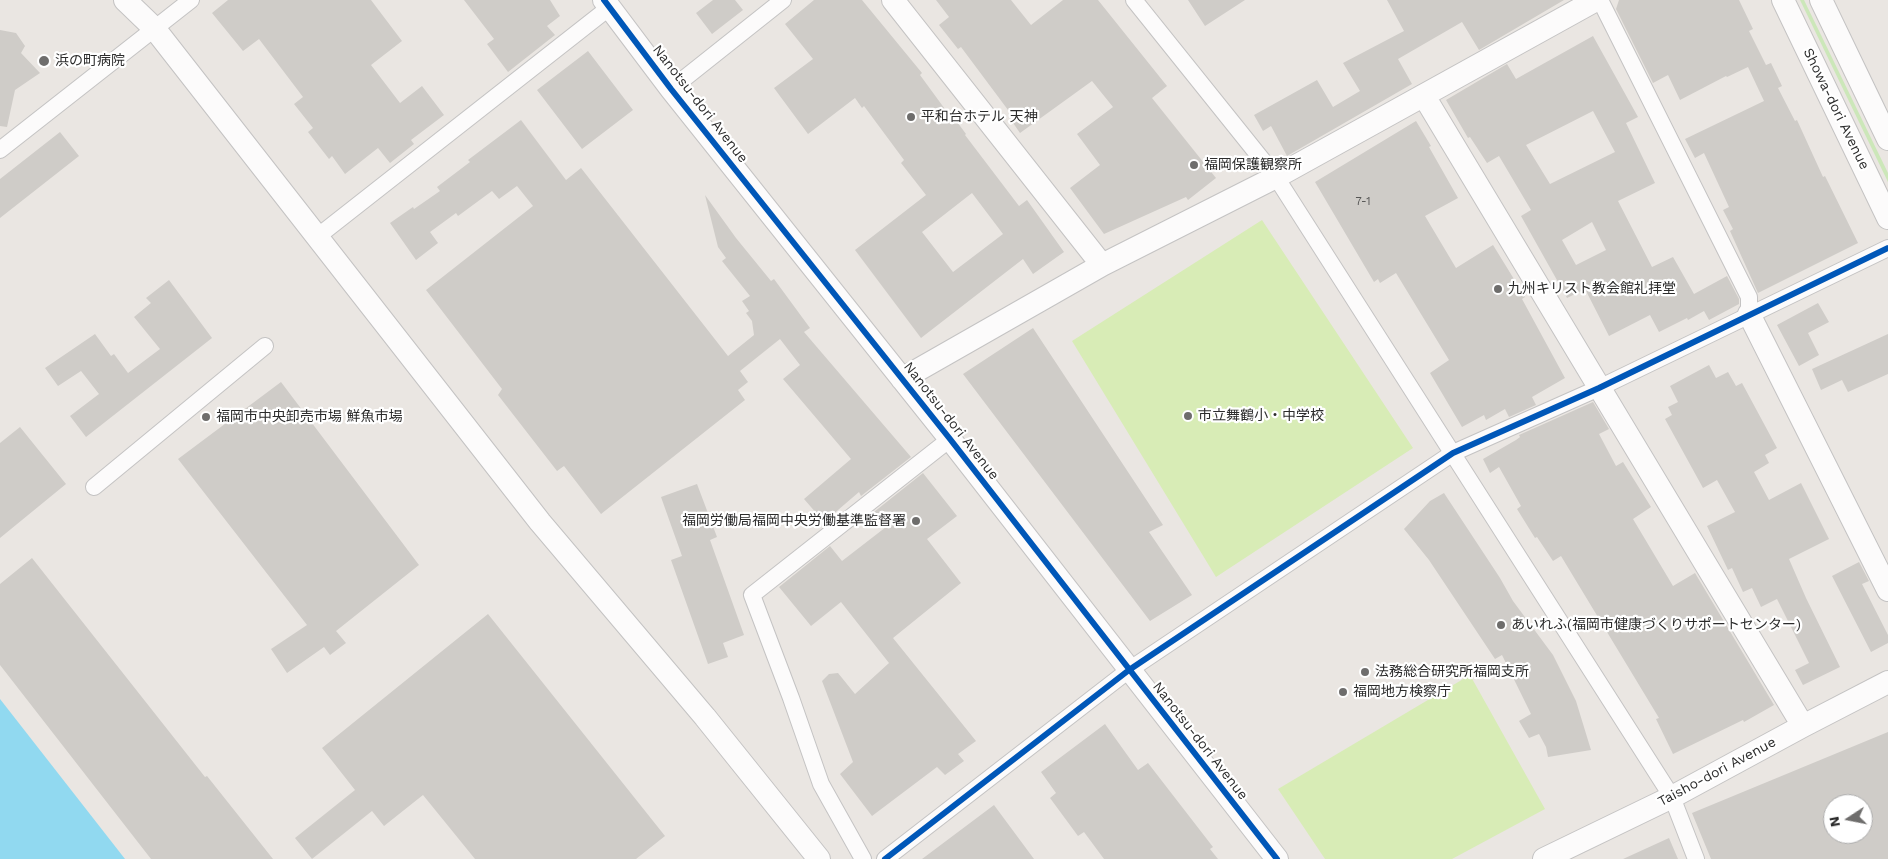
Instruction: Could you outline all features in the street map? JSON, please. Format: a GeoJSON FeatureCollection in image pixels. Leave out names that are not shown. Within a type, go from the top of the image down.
{"type":"FeatureCollection","features":[{"type":"Feature","properties":{"kind":"street"},"geometry":{"type":"LineString","coordinates":[[125,0],[154,28],[540,522],[704,717],[819,859]]}},
{"type":"Feature","properties":{"kind":"street"},"geometry":{"type":"LineString","coordinates":[[0,150],[191,0]]}},
{"type":"Feature","properties":{"kind":"street"},"geometry":{"type":"LineString","coordinates":[[671,89],[783,0]]}},
{"type":"Feature","properties":{"kind":"street"},"geometry":{"type":"LineString","coordinates":[[893,0],[1102,265]]}},
{"type":"Feature","properties":{"kind":"street"},"geometry":{"type":"LineString","coordinates":[[1134,0],[1276,177],[1672,797],[1696,859]]}},
{"type":"Feature","properties":{"kind":"street"},"geometry":{"type":"LineString","coordinates":[[902,379],[1102,265],[1276,177],[1596,0]]}},
{"type":"Feature","properties":{"kind":"street"},"geometry":{"type":"LineString","coordinates":[[1600,0],[1749,297],[1749,314],[1888,590]]}},
{"type":"Feature","properties":{"kind":"street","name":"Showa-dori Avenue"},"geometry":{"type":"LineString","coordinates":[[1784,0],[1888,218]]}},
{"type":"Feature","properties":{"kind":"street"},"geometry":{"type":"LineString","coordinates":[[1821,0],[1888,139]]}},
{"type":"Feature","properties":{"kind":"street"},"geometry":{"type":"LineString","coordinates":[[317,236],[607,3]]}},
{"type":"Feature","properties":{"kind":"street","name":"Nanotsu-dori Avenue"},"geometry":{"type":"LineString","coordinates":[[607,3],[671,89],[950,439],[1277,859]]}},
{"type":"Feature","properties":{"kind":"street"},"geometry":{"type":"LineString","coordinates":[[1424,96],[1803,726]]}},
{"type":"Feature","properties":{"kind":"street"},"geometry":{"type":"LineString","coordinates":[[885,859],[1129,670],[1453,452],[1600,388],[1888,248]]}},
{"type":"Feature","properties":{"kind":"street"},"geometry":{"type":"LineString","coordinates":[[94,486],[265,346]]}},
{"type":"Feature","properties":{"kind":"street"},"geometry":{"type":"LineString","coordinates":[[863,859],[821,784],[752,595],[950,439]]}},
{"type":"Feature","properties":{"kind":"street","name":"Taisho-dori Avenue"},"geometry":{"type":"LineString","coordinates":[[1544,859],[1672,797],[1888,682]]}},
{"type":"Feature","properties":{"kind":"green space"},"geometry":{"type":"Polygon","coordinates":[[[1800,0],[1804,0],[1888,173],[1888,182],[1800,0]]]}},
{"type":"Feature","properties":{"kind":"green space"},"geometry":{"type":"Polygon","coordinates":[[[1262,220],[1413,448],[1216,577],[1072,341],[1262,220]]]}},
{"type":"Feature","properties":{"kind":"green space"},"geometry":{"type":"Polygon","coordinates":[[[1470,675],[1545,809],[1452,859],[1325,859],[1278,789],[1470,675]]]}},
{"type":"Feature","properties":{"kind":"water"},"geometry":{"type":"Polygon","coordinates":[[[0,699],[125,859],[0,859],[0,699]]]}},
{"type":"Feature","properties":{"kind":"building"},"geometry":{"type":"Polygon","coordinates":[[[228,0],[371,0],[402,41],[371,65],[400,103],[422,86],[444,115],[411,140],[414,144],[390,163],[378,148],[345,174],[332,156],[329,159],[308,132],[313,128],[294,104],[303,97],[259,39],[243,51],[212,13],[228,0]]]}},
{"type":"Feature","properties":{"kind":"building"},"geometry":{"type":"Polygon","coordinates":[[[464,0],[550,0],[560,16],[547,26],[555,35],[508,72],[487,44],[494,39],[464,0]]]}},
{"type":"Feature","properties":{"kind":"building"},"geometry":{"type":"Polygon","coordinates":[[[713,0],[735,0],[743,10],[712,34],[696,13],[713,0]]]}},
{"type":"Feature","properties":{"kind":"building"},"geometry":{"type":"Polygon","coordinates":[[[814,0],[862,0],[922,73],[920,75],[1019,206],[1027,200],[1064,252],[1033,274],[1023,259],[921,338],[855,250],[926,195],[901,163],[904,160],[864,106],[862,108],[855,98],[808,134],[774,88],[813,59],[785,24],[814,0]],[[972,193],[922,232],[953,272],[1003,234],[972,193]]]}},
{"type":"Feature","properties":{"kind":"building"},"geometry":{"type":"Polygon","coordinates":[[[936,0],[1011,0],[1031,25],[1063,0],[1098,0],[1167,86],[1152,98],[1216,178],[1188,200],[1186,197],[1104,234],[1070,188],[1100,165],[1077,134],[1113,107],[1092,81],[1020,133],[1011,120],[1014,118],[961,47],[958,49],[939,25],[949,17],[936,0]]]}},
{"type":"Feature","properties":{"kind":"building"},"geometry":{"type":"Polygon","coordinates":[[[1188,0],[1245,0],[1205,26],[1188,0]]]}},
{"type":"Feature","properties":{"kind":"building"},"geometry":{"type":"Polygon","coordinates":[[[1387,0],[1564,0],[1479,50],[1462,22],[1398,59],[1412,84],[1287,156],[1271,126],[1263,131],[1254,115],[1317,80],[1333,107],[1360,91],[1343,63],[1404,31],[1387,0]]]}},
{"type":"Feature","properties":{"kind":"building"},"geometry":{"type":"Polygon","coordinates":[[[1619,0],[1739,0],[1753,29],[1749,31],[1766,65],[1771,63],[1782,86],[1778,88],[1795,121],[1797,120],[1823,177],[1825,176],[1858,243],[1758,293],[1730,231],[1733,229],[1723,210],[1729,207],[1704,153],[1695,158],[1685,139],[1764,101],[1748,67],[1726,76],[1680,100],[1668,75],[1653,83],[1616,9],[1619,0]]]}},
{"type":"Feature","properties":{"kind":"building"},"geometry":{"type":"Polygon","coordinates":[[[0,30],[16,33],[25,46],[21,53],[40,73],[15,90],[7,127],[0,126],[0,30]]]}},
{"type":"Feature","properties":{"kind":"building"},"geometry":{"type":"Polygon","coordinates":[[[1593,36],[1638,117],[1626,123],[1655,183],[1618,201],[1652,267],[1673,257],[1694,294],[1727,276],[1739,299],[1739,304],[1709,320],[1704,311],[1659,332],[1650,315],[1609,336],[1585,289],[1567,298],[1521,216],[1531,210],[1499,156],[1487,163],[1470,137],[1468,138],[1446,100],[1507,64],[1516,79],[1593,36]],[[1593,111],[1526,145],[1550,184],[1615,152],[1593,111]],[[1592,222],[1562,240],[1576,265],[1606,250],[1592,222]]]}},
{"type":"Feature","properties":{"kind":"building"},"geometry":{"type":"Polygon","coordinates":[[[588,51],[633,110],[582,149],[537,90],[588,51]]]}},
{"type":"Feature","properties":{"kind":"building"},"geometry":{"type":"Polygon","coordinates":[[[521,120],[566,180],[581,168],[728,356],[754,335],[752,321],[746,313],[749,311],[742,301],[750,296],[722,261],[726,258],[718,247],[705,195],[736,238],[771,281],[774,279],[810,328],[804,332],[911,457],[861,496],[859,492],[824,522],[804,499],[851,459],[783,379],[800,365],[780,339],[740,371],[748,382],[738,390],[745,400],[601,514],[564,466],[557,471],[498,395],[502,389],[426,290],[533,206],[517,186],[499,199],[492,191],[458,216],[456,213],[430,232],[438,243],[416,260],[390,223],[440,191],[437,187],[470,162],[468,160],[521,120]]]}},
{"type":"Feature","properties":{"kind":"building"},"geometry":{"type":"Polygon","coordinates":[[[1416,121],[1458,198],[1425,216],[1456,268],[1493,245],[1525,297],[1522,299],[1565,378],[1532,397],[1536,405],[1509,417],[1505,409],[1486,420],[1484,415],[1462,427],[1430,373],[1449,360],[1396,273],[1380,283],[1378,279],[1374,282],[1315,182],[1416,121]]]}},
{"type":"Feature","properties":{"kind":"building"},"geometry":{"type":"Polygon","coordinates":[[[60,132],[79,156],[0,218],[0,179],[60,132]]]}},
{"type":"Feature","properties":{"kind":"building"},"geometry":{"type":"Polygon","coordinates":[[[169,280],[212,338],[86,437],[70,416],[99,394],[81,371],[58,386],[45,368],[95,334],[111,356],[114,354],[128,373],[160,349],[134,317],[151,303],[146,298],[169,280]]]}},
{"type":"Feature","properties":{"kind":"building"},"geometry":{"type":"Polygon","coordinates":[[[1818,303],[1829,322],[1808,333],[1819,355],[1799,366],[1777,325],[1818,303]]]}},
{"type":"Feature","properties":{"kind":"building"},"geometry":{"type":"Polygon","coordinates":[[[1033,328],[1163,525],[1149,532],[1192,595],[1150,621],[963,374],[1033,328]]]}},
{"type":"Feature","properties":{"kind":"building"},"geometry":{"type":"Polygon","coordinates":[[[1888,334],[1888,374],[1848,392],[1842,380],[1821,390],[1812,369],[1888,334]]]}},
{"type":"Feature","properties":{"kind":"building"},"geometry":{"type":"Polygon","coordinates":[[[1709,365],[1716,378],[1728,372],[1736,386],[1742,383],[1777,448],[1765,455],[1769,463],[1754,472],[1769,500],[1801,483],[1829,539],[1789,559],[1840,667],[1803,685],[1795,670],[1809,663],[1777,599],[1761,607],[1752,588],[1743,592],[1732,568],[1728,570],[1707,526],[1735,512],[1717,480],[1703,488],[1665,419],[1672,415],[1668,407],[1678,402],[1670,386],[1709,365]]]}},
{"type":"Feature","properties":{"kind":"building"},"geometry":{"type":"Polygon","coordinates":[[[281,382],[419,565],[336,631],[346,643],[330,655],[324,647],[287,673],[271,649],[307,625],[178,459],[281,382]]]}},
{"type":"Feature","properties":{"kind":"building"},"geometry":{"type":"Polygon","coordinates":[[[1593,402],[1609,429],[1599,434],[1616,466],[1623,462],[1651,507],[1633,519],[1673,586],[1695,573],[1774,705],[1744,722],[1743,720],[1673,754],[1656,719],[1659,718],[1561,556],[1553,561],[1537,537],[1535,538],[1517,509],[1521,506],[1499,467],[1490,473],[1483,459],[1516,440],[1520,437],[1519,435],[1593,402]]]}},
{"type":"Feature","properties":{"kind":"building"},"geometry":{"type":"Polygon","coordinates":[[[20,427],[66,484],[0,538],[0,443],[20,427]]]}},
{"type":"Feature","properties":{"kind":"building"},"geometry":{"type":"Polygon","coordinates":[[[923,473],[957,516],[927,539],[961,583],[893,638],[976,741],[958,754],[964,761],[945,775],[937,767],[872,816],[840,774],[853,762],[822,681],[829,674],[838,673],[855,694],[889,663],[841,602],[811,626],[779,587],[830,546],[842,561],[886,527],[874,512],[923,473]]]}},
{"type":"Feature","properties":{"kind":"building"},"geometry":{"type":"Polygon","coordinates":[[[697,484],[717,537],[710,540],[744,635],[723,643],[728,657],[708,664],[671,560],[682,556],[661,497],[697,484]]]}},
{"type":"Feature","properties":{"kind":"building","name":"あいれふ(福岡市健康づくりサポートセンター)"},"geometry":{"type":"Polygon","coordinates":[[[1444,493],[1513,601],[1553,655],[1576,701],[1591,750],[1548,757],[1546,747],[1539,734],[1529,738],[1519,721],[1531,714],[1502,655],[1495,659],[1429,560],[1404,529],[1430,501],[1444,493]]]}},
{"type":"Feature","properties":{"kind":"building"},"geometry":{"type":"Polygon","coordinates":[[[32,558],[205,777],[207,776],[273,859],[151,859],[0,665],[0,584],[32,558]]]}},
{"type":"Feature","properties":{"kind":"building"},"geometry":{"type":"Polygon","coordinates":[[[1859,562],[1869,581],[1862,584],[1888,635],[1888,643],[1871,652],[1832,576],[1859,562]]]}},
{"type":"Feature","properties":{"kind":"building"},"geometry":{"type":"Polygon","coordinates":[[[488,614],[665,836],[636,859],[475,859],[423,795],[384,826],[372,811],[312,859],[295,838],[355,790],[322,748],[488,614]]]}},
{"type":"Feature","properties":{"kind":"building"},"geometry":{"type":"Polygon","coordinates":[[[1105,724],[1138,770],[1148,763],[1213,847],[1210,849],[1218,859],[1104,859],[1084,832],[1078,836],[1050,798],[1056,793],[1041,772],[1105,724]]]}},
{"type":"Feature","properties":{"kind":"building"},"geometry":{"type":"Polygon","coordinates":[[[1888,732],[1888,859],[1711,859],[1692,813],[1888,732]]]}},
{"type":"Feature","properties":{"kind":"building"},"geometry":{"type":"Polygon","coordinates":[[[994,805],[1034,859],[922,859],[994,805]]]}},
{"type":"Feature","properties":{"kind":"building"},"geometry":{"type":"Polygon","coordinates":[[[1669,838],[1678,859],[1623,859],[1669,838]]]}},
{"type":"Feature","properties":{"kind":"cycle path"},"geometry":{"type":"LineString","coordinates":[[604,0],[671,89],[950,439],[1277,859]]}},
{"type":"Feature","properties":{"kind":"cycle path"},"geometry":{"type":"LineString","coordinates":[[885,859],[1129,670],[1453,453],[1599,388],[1888,248]]}},
{"type":"Feature","properties":{"kind":"place","name":"浜の町病院"},"geometry":{"type":"Point","coordinates":[44,61]}},
{"type":"Feature","properties":{"kind":"place","name":"平和台ホテル 天神"},"geometry":{"type":"Point","coordinates":[911,117]}},
{"type":"Feature","properties":{"kind":"place","name":"福岡保護観察所"},"geometry":{"type":"Point","coordinates":[1194,165]}},
{"type":"Feature","properties":{"kind":"place","name":"九州キリスト教会館礼拝堂"},"geometry":{"type":"Point","coordinates":[1498,289]}},
{"type":"Feature","properties":{"kind":"place","name":"市立舞鶴小・中学校"},"geometry":{"type":"Point","coordinates":[1188,416]}},
{"type":"Feature","properties":{"kind":"place","name":"福岡市中央卸売市場 鮮魚市場"},"geometry":{"type":"Point","coordinates":[206,417]}},
{"type":"Feature","properties":{"kind":"place","name":"福岡労働局福岡中央労働基準監督署"},"geometry":{"type":"Point","coordinates":[916,521]}},
{"type":"Feature","properties":{"kind":"place","name":"あいれふ(福岡市健康づくりサポートセンター)"},"geometry":{"type":"Point","coordinates":[1501,625]}},
{"type":"Feature","properties":{"kind":"place","name":"法務総合研究所福岡支所"},"geometry":{"type":"Point","coordinates":[1365,672]}},
{"type":"Feature","properties":{"kind":"place","name":"福岡地方検察庁"},"geometry":{"type":"Point","coordinates":[1343,692]}}]}
